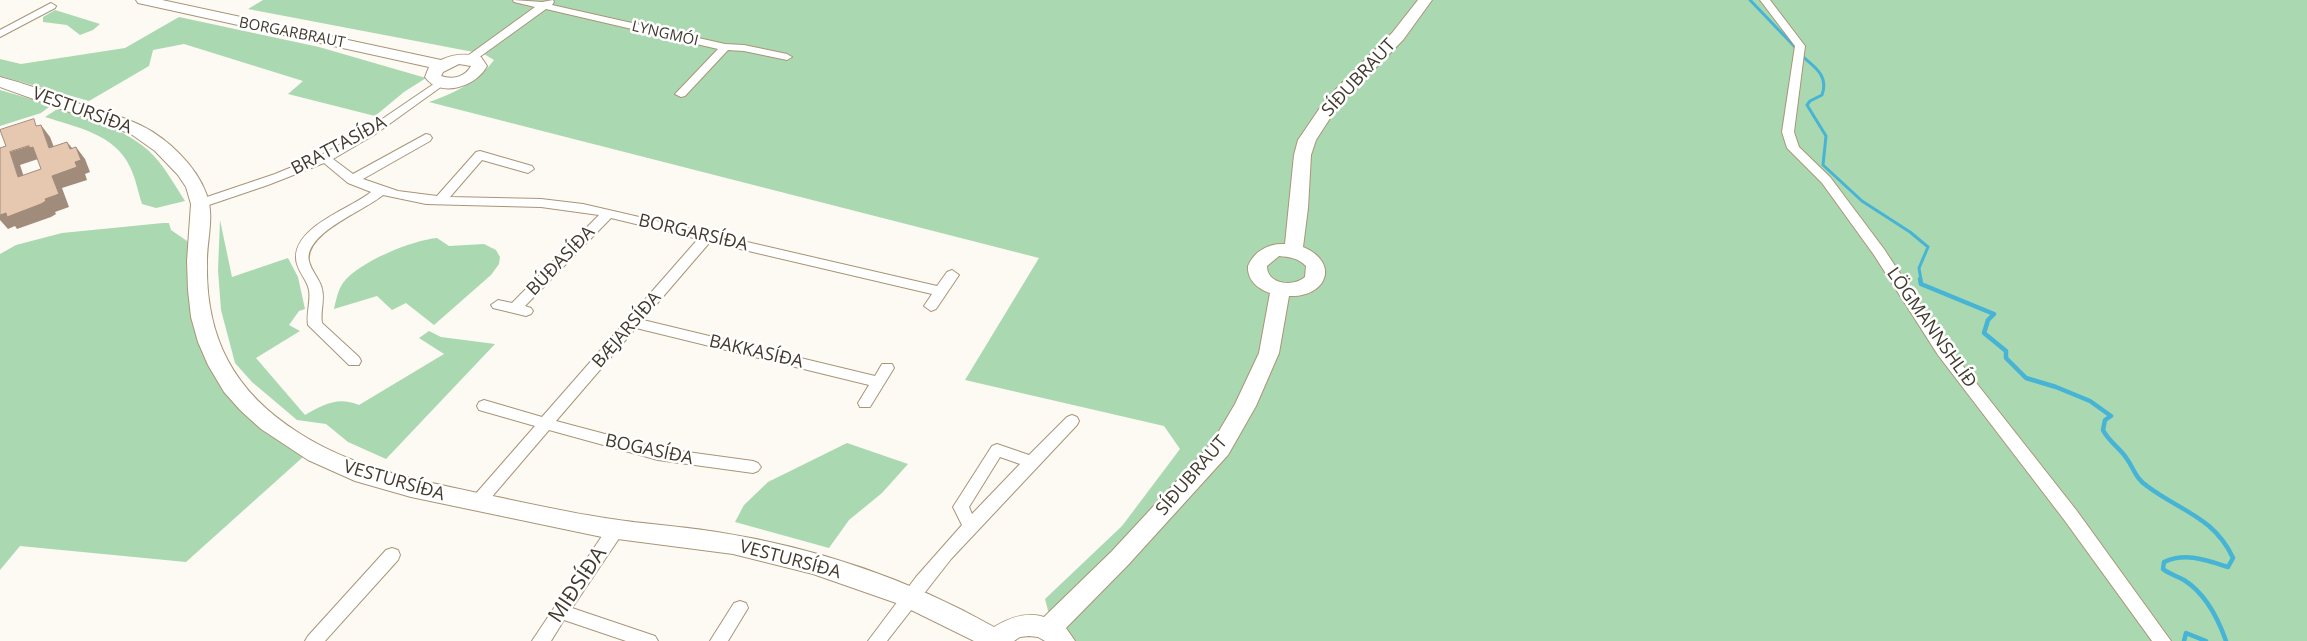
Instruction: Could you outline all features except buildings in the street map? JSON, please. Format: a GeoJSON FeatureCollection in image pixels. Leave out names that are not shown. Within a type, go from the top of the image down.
{"type":"FeatureCollection","features":[{"type":"Feature","properties":{"kind":"street","name":"BORGARBRAUT"},"geometry":{"type":"LineString","coordinates":[[143,0],[217,19],[373,49],[441,65],[456,59],[470,59]]}},
{"type":"Feature","properties":{"kind":"street","name":"LYNGMÓI"},"geometry":{"type":"LineString","coordinates":[[518,0],[548,3],[725,48],[744,48],[787,57]]}},
{"type":"Feature","properties":{"kind":"street","name":"SÍÐUBRAUT"},"geometry":{"type":"LineString","coordinates":[[1293,250],[1298,224],[1301,160],[1307,141],[1331,104],[1386,51],[1417,14],[1425,0]]}},
{"type":"Feature","properties":{"kind":"street","name":"LÖGMANNSHLÍÐ"},"geometry":{"type":"LineString","coordinates":[[1765,0],[1800,46],[1788,132],[1793,148],[1826,180],[1879,252],[1943,351],[2071,516],[2162,641]]}},
{"type":"Feature","properties":{"kind":"street"},"geometry":{"type":"LineString","coordinates":[[441,65],[436,68],[433,77],[440,82],[455,82],[474,74],[479,66],[478,63],[470,59],[548,3]]}},
{"type":"Feature","properties":{"kind":"street"},"geometry":{"type":"LineString","coordinates":[[0,34],[51,6]]}},
{"type":"Feature","properties":{"kind":"street"},"geometry":{"type":"LineString","coordinates":[[680,94],[725,48]]}},
{"type":"Feature","properties":{"kind":"street","name":"VESTURSÍÐA"},"geometry":{"type":"LineString","coordinates":[[0,82],[138,131],[181,166],[195,186],[202,203],[197,263],[201,315],[218,367],[242,399],[283,434],[332,462],[394,484],[478,502],[616,529],[746,547],[789,557],[908,596],[962,620],[996,641]]}},
{"type":"Feature","properties":{"kind":"street","name":"BRATTASÍÐA"},"geometry":{"type":"LineString","coordinates":[[202,203],[278,178],[324,158],[361,138],[440,82]]}},
{"type":"Feature","properties":{"kind":"street"},"geometry":{"type":"LineString","coordinates":[[352,180],[426,138]]}},
{"type":"Feature","properties":{"kind":"street"},"geometry":{"type":"LineString","coordinates":[[441,200],[475,153],[528,170]]}},
{"type":"Feature","properties":{"kind":"street","name":"BORGARSÍÐA"},"geometry":{"type":"LineString","coordinates":[[324,158],[341,174],[380,191],[410,197],[441,200],[543,204],[608,213],[941,292]]}},
{"type":"Feature","properties":{"kind":"street"},"geometry":{"type":"LineString","coordinates":[[354,361],[316,325],[314,316],[316,290],[302,261],[302,255],[308,242],[319,230],[361,206],[380,191]]}},
{"type":"Feature","properties":{"kind":"street","name":"BÚÐASÍÐA"},"geometry":{"type":"LineString","coordinates":[[498,305],[520,310],[608,213]]}},
{"type":"Feature","properties":{"kind":"street","name":"BÆJARSÍÐA"},"geometry":{"type":"LineString","coordinates":[[478,502],[707,237]]}},
{"type":"Feature","properties":{"kind":"street"},"geometry":{"type":"LineString","coordinates":[[1278,250],[1293,250],[1308,256],[1318,268],[1317,275],[1306,287],[1296,290],[1280,289],[1268,285],[1262,280],[1258,274],[1258,263],[1263,256],[1278,250]]}},
{"type":"Feature","properties":{"kind":"street"},"geometry":{"type":"LineString","coordinates":[[931,306],[952,276]]}},
{"type":"Feature","properties":{"kind":"street","name":"SÍÐUBRAUT"},"geometry":{"type":"LineString","coordinates":[[1055,635],[1120,558],[1220,449],[1245,406],[1270,352],[1280,289]]}},
{"type":"Feature","properties":{"kind":"street","name":"BAKKASÍÐA"},"geometry":{"type":"LineString","coordinates":[[634,322],[878,382]]}},
{"type":"Feature","properties":{"kind":"street"},"geometry":{"type":"LineString","coordinates":[[865,403],[887,368]]}},
{"type":"Feature","properties":{"kind":"street"},"geometry":{"type":"LineString","coordinates":[[484,406],[547,423]]}},
{"type":"Feature","properties":{"kind":"street"},"geometry":{"type":"LineString","coordinates":[[877,641],[908,596],[970,525],[1072,420]]}},
{"type":"Feature","properties":{"kind":"street","name":"BOGASÍÐA"},"geometry":{"type":"LineString","coordinates":[[547,423],[598,440],[658,454],[753,467]]}},
{"type":"Feature","properties":{"kind":"street"},"geometry":{"type":"LineString","coordinates":[[970,525],[961,506],[997,450],[1032,462]]}},
{"type":"Feature","properties":{"kind":"street","name":"MIÐSÍÐA"},"geometry":{"type":"LineString","coordinates":[[541,641],[616,529]]}},
{"type":"Feature","properties":{"kind":"street"},"geometry":{"type":"LineString","coordinates":[[314,641],[392,555]]}},
{"type":"Feature","properties":{"kind":"street"},"geometry":{"type":"LineString","coordinates":[[719,641],[740,608]]}},
{"type":"Feature","properties":{"kind":"street"},"geometry":{"type":"LineString","coordinates":[[561,612],[649,641]]}},
{"type":"Feature","properties":{"kind":"street"},"geometry":{"type":"LineString","coordinates":[[996,641],[1008,630],[1028,625],[1055,635]]}},
{"type":"Feature","properties":{"kind":"green space"},"geometry":{"type":"Polygon","coordinates":[[[263,0],[2307,0],[2307,641],[1056,641],[1045,599],[1122,526],[1180,449],[1164,426],[965,380],[1039,258],[429,102],[465,86],[488,68],[494,60],[484,54],[248,9],[263,0]]]}},
{"type":"Feature","properties":{"kind":"green space"},"geometry":{"type":"Polygon","coordinates":[[[55,10],[100,24],[93,30],[80,35],[67,25],[43,22],[43,17],[55,10]]]}},
{"type":"Feature","properties":{"kind":"green space"},"geometry":{"type":"Polygon","coordinates":[[[179,17],[319,47],[426,78],[404,92],[375,116],[288,94],[303,81],[184,44],[153,50],[149,66],[89,101],[0,76],[0,59],[21,64],[125,48],[179,17]]]}},
{"type":"Feature","properties":{"kind":"green space"},"geometry":{"type":"Polygon","coordinates":[[[0,90],[52,105],[41,113],[0,126],[0,90]]]}},
{"type":"Feature","properties":{"kind":"green space"},"geometry":{"type":"Polygon","coordinates":[[[59,108],[118,130],[139,143],[159,162],[185,201],[156,208],[142,204],[132,172],[123,156],[105,139],[94,133],[45,117],[59,108]]]}},
{"type":"Feature","properties":{"kind":"green space"},"geometry":{"type":"Polygon","coordinates":[[[220,220],[232,277],[288,258],[298,277],[305,309],[299,311],[289,325],[300,331],[256,358],[305,415],[330,403],[344,401],[359,405],[444,354],[419,338],[429,331],[441,337],[495,344],[386,459],[348,442],[326,424],[297,420],[252,382],[235,363],[221,310],[218,270],[220,220]]]}},
{"type":"Feature","properties":{"kind":"green space"},"geometry":{"type":"Polygon","coordinates":[[[169,223],[171,230],[187,241],[191,255],[196,317],[207,364],[244,414],[303,457],[186,562],[20,546],[0,570],[0,254],[16,245],[62,233],[169,223]]]}},
{"type":"Feature","properties":{"kind":"green space"},"geometry":{"type":"Polygon","coordinates":[[[437,238],[449,246],[484,244],[496,250],[500,257],[499,264],[491,275],[434,325],[406,303],[392,310],[377,296],[334,309],[338,292],[343,283],[361,267],[387,253],[414,243],[437,238]]]}},
{"type":"Feature","properties":{"kind":"green space"},"geometry":{"type":"Polygon","coordinates":[[[847,443],[908,464],[882,493],[849,520],[829,548],[735,522],[744,505],[768,482],[847,443]]]}},
{"type":"Feature","properties":{"kind":"waterway"},"geometry":{"type":"LineString","coordinates":[[1750,0],[1796,48]]}},
{"type":"Feature","properties":{"kind":"waterway"},"geometry":{"type":"LineString","coordinates":[[1802,56],[1820,72],[1824,82],[1822,95],[1810,101],[1807,105],[1826,136],[1823,165],[1862,201],[1910,232],[1928,247],[1919,268],[1921,280]]}},
{"type":"Feature","properties":{"kind":"waterway"},"geometry":{"type":"LineString","coordinates":[[1920,279],[1921,284],[1994,314],[1988,320],[1984,333],[2006,351],[2006,358],[2026,378],[2056,387],[2090,401],[2111,416],[2105,420],[2103,430],[2124,455],[2140,480],[2159,495],[2195,516],[2216,533],[2233,558],[2228,567],[2188,557],[2164,562],[2163,569],[2184,580],[2199,592],[2215,615],[2226,641]]}},
{"type":"Feature","properties":{"kind":"waterway"},"geometry":{"type":"LineString","coordinates":[[2184,641],[2186,633],[2206,641]]}}]}
